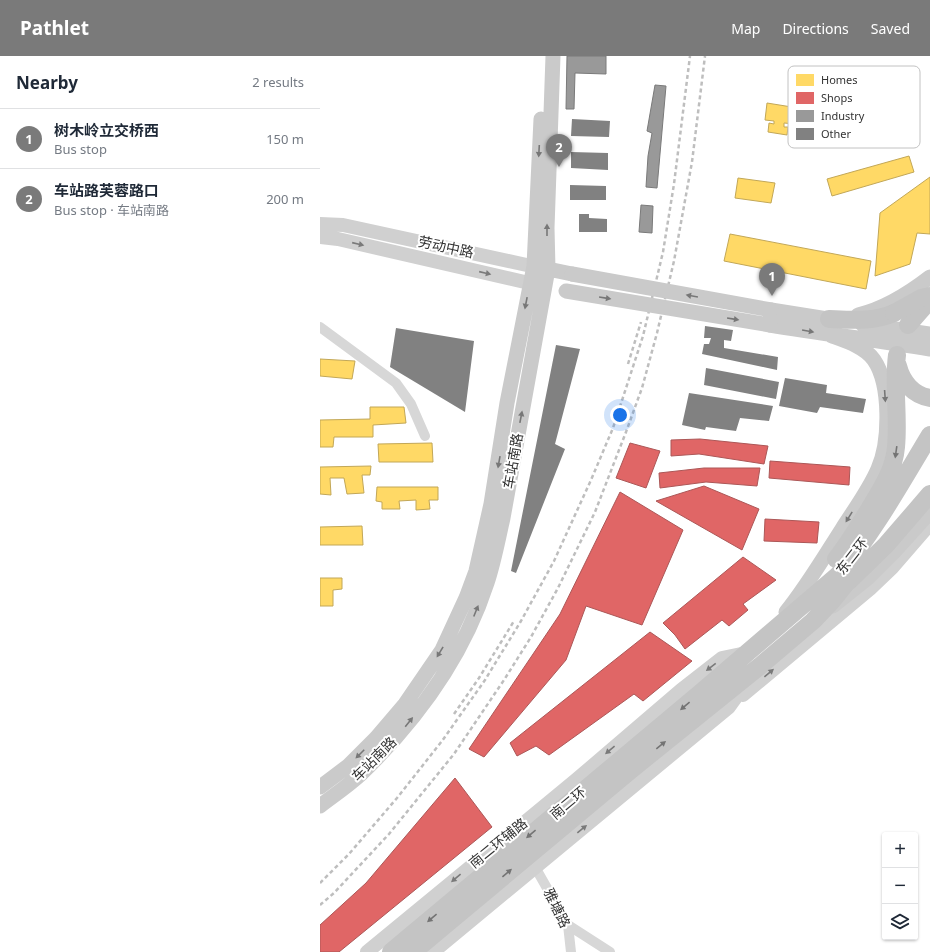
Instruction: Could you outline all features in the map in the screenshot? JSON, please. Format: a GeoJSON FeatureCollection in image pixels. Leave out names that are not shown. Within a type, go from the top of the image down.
{"type":"FeatureCollection","features":[{"type":"Feature","properties":{"kind":"highway"},"geometry":{"type":"LineString","coordinates":[[831,327],[878,319],[894,313],[921,298],[922,293]]}},
{"type":"Feature","properties":{"kind":"highway"},"geometry":{"type":"LineString","coordinates":[[908,326],[930,300]]}},
{"type":"Feature","properties":{"kind":"highway"},"geometry":{"type":"LineString","coordinates":[[798,610],[848,543],[891,471],[897,445],[895,369],[897,355],[900,374],[906,384],[915,392],[930,398]]}},
{"type":"Feature","properties":{"kind":"highway","name":"东二环"},"geometry":{"type":"LineString","coordinates":[[746,653],[838,575],[883,514],[930,435]]}},
{"type":"Feature","properties":{"kind":"highway","name":"东二环"},"geometry":{"type":"LineString","coordinates":[[760,666],[813,621],[846,584],[884,531],[930,454]]}},
{"type":"Feature","properties":{"kind":"highway"},"geometry":{"type":"LineString","coordinates":[[846,584],[886,545],[930,494]]}},
{"type":"Feature","properties":{"kind":"highway","name":"南二环"},"geometry":{"type":"LineString","coordinates":[[391,952],[698,695],[746,653]]}},
{"type":"Feature","properties":{"kind":"highway","name":"南二环"},"geometry":{"type":"LineString","coordinates":[[413,952],[626,774],[760,666]]}},
{"type":"Feature","properties":{"kind":"main road","name":"车站南路"},"geometry":{"type":"LineString","coordinates":[[541,268],[543,56]]}},
{"type":"Feature","properties":{"kind":"main road","name":"车站南路"},"geometry":{"type":"LineString","coordinates":[[320,788],[348,766],[376,738],[405,704],[442,650],[455,625],[476,571],[484,539],[500,455],[507,403],[519,341],[537,285],[547,228],[553,56]]}},
{"type":"Feature","properties":{"kind":"main road","name":"劳动中路"},"geometry":{"type":"LineString","coordinates":[[320,224],[343,226],[572,274],[770,318]]}},
{"type":"Feature","properties":{"kind":"main road","name":"劳动中路"},"geometry":{"type":"LineString","coordinates":[[320,237],[353,242],[566,291],[770,318]]}},
{"type":"Feature","properties":{"kind":"main road"},"geometry":{"type":"LineString","coordinates":[[831,327],[922,293],[930,277]]}},
{"type":"Feature","properties":{"kind":"main road","name":"车站南路"},"geometry":{"type":"LineString","coordinates":[[320,806],[360,775],[403,730],[439,682],[465,637],[486,584],[496,552],[534,344],[537,285]]}},
{"type":"Feature","properties":{"kind":"main road"},"geometry":{"type":"LineString","coordinates":[[908,326],[924,317],[930,316]]}},
{"type":"Feature","properties":{"kind":"main road"},"geometry":{"type":"LineString","coordinates":[[770,318],[831,327],[930,334]]}},
{"type":"Feature","properties":{"kind":"main road"},"geometry":{"type":"LineString","coordinates":[[831,327],[877,340],[926,350]]}},
{"type":"Feature","properties":{"kind":"main road"},"geometry":{"type":"LineString","coordinates":[[766,636],[798,598],[808,583],[865,492],[878,469],[882,455],[885,438],[885,391],[882,379],[873,359],[831,327]]}},
{"type":"Feature","properties":{"kind":"main road"},"geometry":{"type":"LineString","coordinates":[[813,621],[868,578],[930,512]]}},
{"type":"Feature","properties":{"kind":"main road"},"geometry":{"type":"LineString","coordinates":[[432,952],[870,589],[892,568],[930,524]]}},
{"type":"Feature","properties":{"kind":"main road","name":"南二环辅路"},"geometry":{"type":"LineString","coordinates":[[367,952],[576,780],[681,690],[722,658],[746,653]]}},
{"type":"Feature","properties":{"kind":"main road"},"geometry":{"type":"LineString","coordinates":[[729,707],[760,666]]}},
{"type":"Feature","properties":{"kind":"street"},"geometry":{"type":"LineString","coordinates":[[320,327],[396,383],[411,404],[425,436]]}},
{"type":"Feature","properties":{"kind":"street","name":"雅塘路"},"geometry":{"type":"LineString","coordinates":[[535,867],[568,925],[571,952]]}},
{"type":"Feature","properties":{"kind":"street"},"geometry":{"type":"LineString","coordinates":[[568,925],[610,952]]}},
{"type":"Feature","properties":{"kind":"building: Homes"},"geometry":{"type":"Polygon","coordinates":[[[767,103],[788,106],[788,123],[784,123],[784,127],[788,127],[787,135],[768,132],[769,123],[774,124],[774,121],[765,120],[767,103]]]}},
{"type":"Feature","properties":{"kind":"building: Homes"},"geometry":{"type":"Polygon","coordinates":[[[909,156],[914,172],[832,196],[827,179],[909,156]]]}},
{"type":"Feature","properties":{"kind":"building: Homes"},"geometry":{"type":"Polygon","coordinates":[[[930,177],[930,234],[917,233],[910,264],[875,276],[880,213],[930,177]]]}},
{"type":"Feature","properties":{"kind":"building: Homes"},"geometry":{"type":"Polygon","coordinates":[[[738,178],[775,183],[771,203],[735,198],[738,178]]]}},
{"type":"Feature","properties":{"kind":"building: Homes"},"geometry":{"type":"Polygon","coordinates":[[[730,234],[871,261],[866,289],[724,261],[730,234]]]}},
{"type":"Feature","properties":{"kind":"building: Homes"},"geometry":{"type":"Polygon","coordinates":[[[320,359],[355,361],[352,379],[320,376],[320,359]]]}},
{"type":"Feature","properties":{"kind":"building: Homes"},"geometry":{"type":"Polygon","coordinates":[[[370,407],[404,407],[406,423],[373,425],[373,437],[334,437],[333,447],[320,447],[320,420],[370,419],[370,407]]]}},
{"type":"Feature","properties":{"kind":"building: Homes"},"geometry":{"type":"Polygon","coordinates":[[[432,443],[433,462],[379,462],[378,444],[432,443]]]}},
{"type":"Feature","properties":{"kind":"building: Homes"},"geometry":{"type":"Polygon","coordinates":[[[371,466],[370,475],[362,475],[364,493],[347,494],[344,478],[330,478],[331,495],[320,494],[320,467],[371,466]]]}},
{"type":"Feature","properties":{"kind":"building: Homes"},"geometry":{"type":"Polygon","coordinates":[[[377,487],[438,487],[438,500],[429,500],[430,509],[416,510],[416,500],[399,501],[400,509],[382,509],[382,502],[376,501],[377,487]]]}},
{"type":"Feature","properties":{"kind":"building: Homes"},"geometry":{"type":"Polygon","coordinates":[[[362,526],[363,545],[320,545],[320,527],[362,526]]]}},
{"type":"Feature","properties":{"kind":"building: Homes"},"geometry":{"type":"Polygon","coordinates":[[[320,578],[342,578],[342,589],[333,590],[333,606],[320,606],[320,578]]]}},
{"type":"Feature","properties":{"kind":"building: Shops"},"geometry":{"type":"Polygon","coordinates":[[[700,439],[768,446],[764,464],[699,454],[671,456],[671,440],[700,439]]]}},
{"type":"Feature","properties":{"kind":"building: Shops"},"geometry":{"type":"Polygon","coordinates":[[[630,443],[660,451],[646,488],[616,478],[630,443]]]}},
{"type":"Feature","properties":{"kind":"building: Shops"},"geometry":{"type":"Polygon","coordinates":[[[770,461],[850,467],[849,485],[769,478],[770,461]]]}},
{"type":"Feature","properties":{"kind":"building: Shops"},"geometry":{"type":"Polygon","coordinates":[[[704,468],[760,468],[757,486],[706,482],[660,488],[659,473],[704,468]]]}},
{"type":"Feature","properties":{"kind":"building: Shops"},"geometry":{"type":"Polygon","coordinates":[[[704,486],[759,509],[742,550],[656,501],[704,486]]]}},
{"type":"Feature","properties":{"kind":"building: Shops"},"geometry":{"type":"Polygon","coordinates":[[[620,492],[683,530],[642,625],[586,606],[566,660],[484,757],[469,749],[560,614],[620,492]]]}},
{"type":"Feature","properties":{"kind":"building: Shops"},"geometry":{"type":"Polygon","coordinates":[[[765,519],[819,522],[817,543],[764,541],[765,519]]]}},
{"type":"Feature","properties":{"kind":"building: Shops"},"geometry":{"type":"Polygon","coordinates":[[[743,557],[776,580],[743,604],[748,610],[729,626],[722,620],[685,649],[675,635],[663,623],[743,557]]]}},
{"type":"Feature","properties":{"kind":"building: Shops"},"geometry":{"type":"Polygon","coordinates":[[[650,632],[692,661],[643,701],[634,694],[549,755],[536,746],[517,756],[510,743],[650,632]]]}},
{"type":"Feature","properties":{"kind":"building: Shops"},"geometry":{"type":"Polygon","coordinates":[[[455,778],[492,827],[339,952],[320,952],[320,925],[366,883],[455,778]]]}},
{"type":"Feature","properties":{"kind":"building: Industry"},"geometry":{"type":"Polygon","coordinates":[[[567,56],[606,56],[606,74],[575,73],[574,109],[566,109],[567,56]]]}},
{"type":"Feature","properties":{"kind":"building: Industry"},"geometry":{"type":"Polygon","coordinates":[[[655,85],[666,86],[657,188],[646,187],[648,156],[652,133],[647,131],[655,85]]]}},
{"type":"Feature","properties":{"kind":"building: Industry"},"geometry":{"type":"Polygon","coordinates":[[[641,205],[653,206],[652,233],[639,232],[641,205]]]}},
{"type":"Feature","properties":{"kind":"building: Other"},"geometry":{"type":"Polygon","coordinates":[[[572,119],[610,121],[609,137],[571,136],[572,119]]]}},
{"type":"Feature","properties":{"kind":"building: Other"},"geometry":{"type":"Polygon","coordinates":[[[571,152],[608,153],[608,170],[571,168],[571,152]]]}},
{"type":"Feature","properties":{"kind":"building: Other"},"geometry":{"type":"Polygon","coordinates":[[[570,185],[606,186],[606,200],[570,200],[570,185]]]}},
{"type":"Feature","properties":{"kind":"building: Other"},"geometry":{"type":"Polygon","coordinates":[[[579,214],[589,214],[589,218],[607,219],[607,232],[579,232],[579,214]]]}},
{"type":"Feature","properties":{"kind":"building: Other"},"geometry":{"type":"Polygon","coordinates":[[[705,326],[733,330],[731,341],[724,340],[724,348],[778,357],[777,370],[702,354],[704,344],[709,344],[711,338],[704,338],[705,326]]]}},
{"type":"Feature","properties":{"kind":"building: Other"},"geometry":{"type":"Polygon","coordinates":[[[396,328],[474,341],[465,412],[390,367],[396,328]]]}},
{"type":"Feature","properties":{"kind":"building: Other"},"geometry":{"type":"Polygon","coordinates":[[[556,345],[580,349],[555,444],[565,449],[516,573],[511,571],[556,345]]]}},
{"type":"Feature","properties":{"kind":"building: Other"},"geometry":{"type":"Polygon","coordinates":[[[706,368],[779,382],[776,399],[704,385],[706,368]]]}},
{"type":"Feature","properties":{"kind":"building: Other"},"geometry":{"type":"Polygon","coordinates":[[[785,378],[827,385],[826,393],[866,399],[863,413],[820,407],[817,413],[779,406],[785,378]]]}},
{"type":"Feature","properties":{"kind":"building: Other"},"geometry":{"type":"Polygon","coordinates":[[[689,393],[773,406],[769,421],[740,418],[736,431],[706,427],[705,430],[682,425],[689,393]]]}},
{"type":"Feature","properties":{"kind":"railway"},"geometry":{"type":"LineString","coordinates":[[320,883],[349,854],[397,798],[442,741],[485,680],[521,621],[554,561],[591,480],[613,428],[643,336],[663,252],[674,184],[690,56]]}},
{"type":"Feature","properties":{"kind":"railway"},"geometry":{"type":"LineString","coordinates":[[320,905],[334,893],[389,834],[454,754],[531,637],[558,588],[595,512],[642,388],[657,333],[674,261],[692,162],[705,56]]}},
{"type":"Feature","properties":{"kind":"railway"},"geometry":{"type":"LineString","coordinates":[[628,364],[641,322]]}},
{"type":"Feature","properties":{"kind":"railway"},"geometry":{"type":"LineString","coordinates":[[454,714],[479,678],[514,621]]}},
{"type":"Feature","properties":{"kind":"place","name":"车站路芙蓉路口"},"geometry":{"type":"Point","coordinates":[559,167]}},
{"type":"Feature","properties":{"kind":"place","name":"树木岭立交桥西"},"geometry":{"type":"Point","coordinates":[772,296]}}]}
